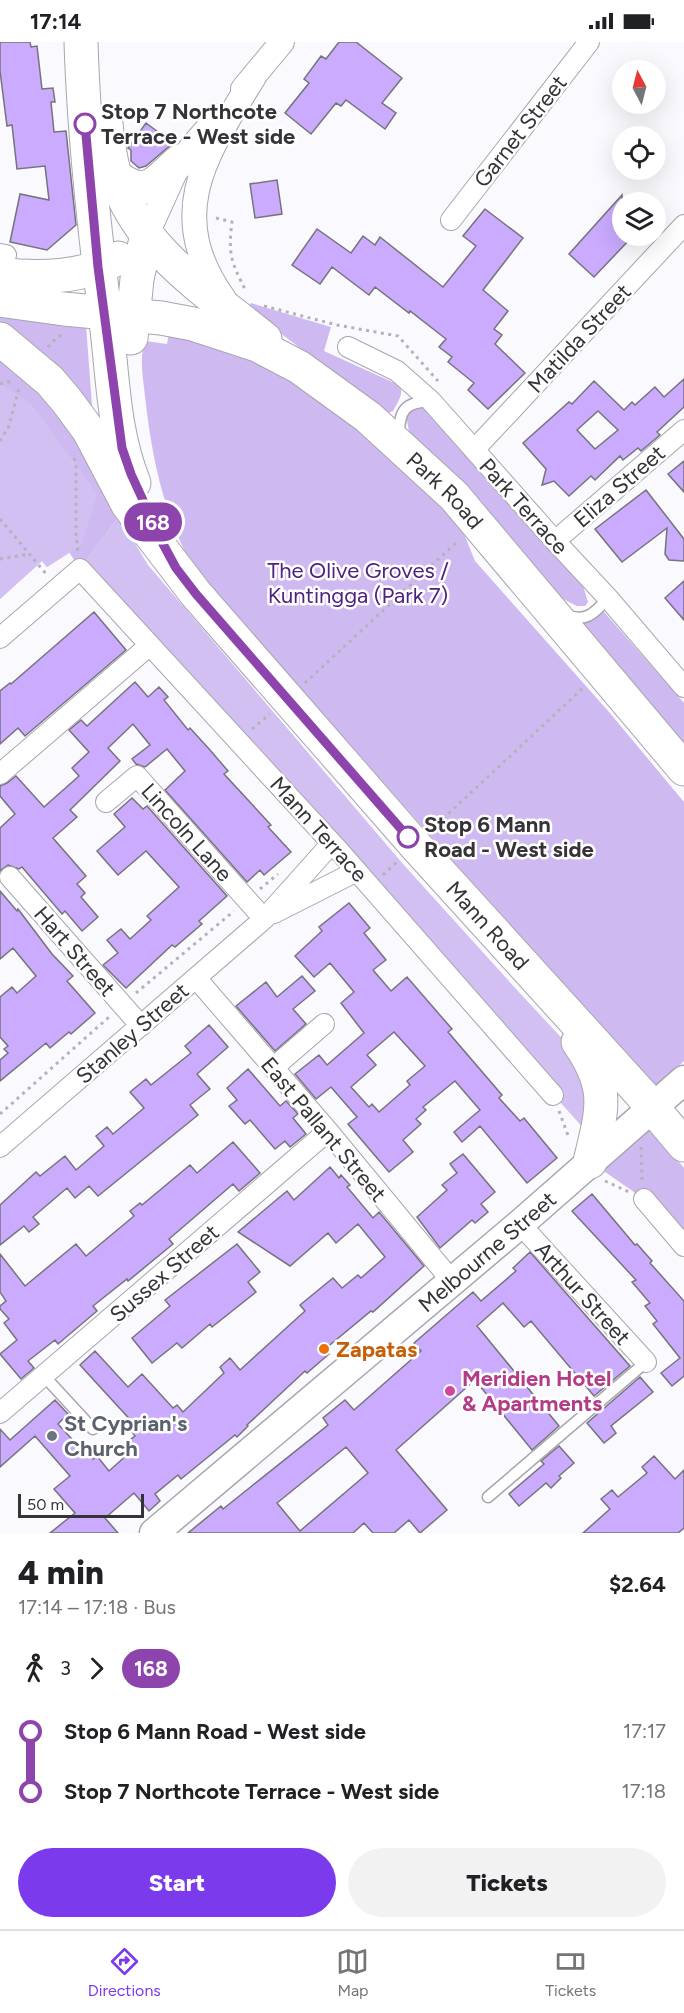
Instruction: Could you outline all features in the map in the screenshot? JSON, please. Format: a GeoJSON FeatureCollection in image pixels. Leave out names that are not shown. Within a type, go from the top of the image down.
{"type":"FeatureCollection","features":[{"type":"Feature","properties":{"kind":"highway"},"geometry":{"type":"LineString","coordinates":[[81,42],[83,100],[98,267],[119,314],[122,448],[138,491],[176,568]]}},
{"type":"Feature","properties":{"kind":"highway"},"geometry":{"type":"LineString","coordinates":[[95,42],[110,155],[124,198],[147,234],[175,266],[248,305],[298,367]]}},
{"type":"Feature","properties":{"kind":"highway"},"geometry":{"type":"LineString","coordinates":[[115,176],[133,187],[145,188],[151,186],[180,161]]}},
{"type":"Feature","properties":{"kind":"highway"},"geometry":{"type":"LineString","coordinates":[[2,261],[44,276],[75,273],[98,267],[122,255],[147,234]]}},
{"type":"Feature","properties":{"kind":"highway"},"geometry":{"type":"LineString","coordinates":[[119,314],[137,279],[147,234]]}},
{"type":"Feature","properties":{"kind":"highway","name":"Park Road"},"geometry":{"type":"LineString","coordinates":[[0,300],[176,320],[213,329],[257,345],[298,367],[368,417],[454,496],[682,767]]}},
{"type":"Feature","properties":{"kind":"highway"},"geometry":{"type":"LineString","coordinates":[[0,339],[50,381],[67,401],[89,431],[128,505],[176,568]]}},
{"type":"Feature","properties":{"kind":"highway","name":"Mann Road"},"geometry":{"type":"LineString","coordinates":[[176,568],[282,693],[684,1145]]}},
{"type":"Feature","properties":{"kind":"highway"},"geometry":{"type":"LineString","coordinates":[[531,974],[593,1063],[601,1087],[602,1114],[587,1162]]}},
{"type":"Feature","properties":{"kind":"main road","name":"Melbourne Street"},"geometry":{"type":"LineString","coordinates":[[154,1533],[520,1224],[587,1162],[684,1080]]}},
{"type":"Feature","properties":{"kind":"street"},"geometry":{"type":"LineString","coordinates":[[147,234],[180,161],[282,42]]}},
{"type":"Feature","properties":{"kind":"street","name":"Garnet Street"},"geometry":{"type":"LineString","coordinates":[[451,220],[589,42]]}},
{"type":"Feature","properties":{"kind":"street"},"geometry":{"type":"LineString","coordinates":[[248,305],[218,291],[203,262],[195,231],[195,198],[209,153],[254,77]]}},
{"type":"Feature","properties":{"kind":"street","name":"Matilda Street"},"geometry":{"type":"LineString","coordinates":[[474,450],[684,225]]}},
{"type":"Feature","properties":{"kind":"street","name":"Park Terrace"},"geometry":{"type":"LineString","coordinates":[[348,346],[437,394],[474,450],[608,598],[684,687]]}},
{"type":"Feature","properties":{"kind":"street","name":"Eliza Street"},"geometry":{"type":"LineString","coordinates":[[555,542],[684,430]]}},
{"type":"Feature","properties":{"kind":"street"},"geometry":{"type":"LineString","coordinates":[[0,638],[80,569]]}},
{"type":"Feature","properties":{"kind":"street","name":"Mann Terrace"},"geometry":{"type":"LineString","coordinates":[[80,569],[332,843],[553,1095]]}},
{"type":"Feature","properties":{"kind":"street"},"geometry":{"type":"LineString","coordinates":[[0,774],[150,645]]}},
{"type":"Feature","properties":{"kind":"street","name":"Lincoln Lane"},"geometry":{"type":"LineString","coordinates":[[106,802],[137,776],[264,919]]}},
{"type":"Feature","properties":{"kind":"street","name":"Stanley Street"},"geometry":{"type":"LineString","coordinates":[[0,1147],[264,919],[332,843]]}},
{"type":"Feature","properties":{"kind":"street","name":"Stanley Street"},"geometry":{"type":"LineString","coordinates":[[264,919],[357,871]]}},
{"type":"Feature","properties":{"kind":"street","name":"Hart Street"},"geometry":{"type":"LineString","coordinates":[[10,877],[141,1026]]}},
{"type":"Feature","properties":{"kind":"street","name":"East Pallant Street"},"geometry":{"type":"LineString","coordinates":[[196,978],[328,1131],[451,1280]]}},
{"type":"Feature","properties":{"kind":"street"},"geometry":{"type":"LineString","coordinates":[[273,1068],[324,1024]]}},
{"type":"Feature","properties":{"kind":"street","name":"Sussex Street"},"geometry":{"type":"LineString","coordinates":[[0,1413],[328,1131]]}},
{"type":"Feature","properties":{"kind":"street"},"geometry":{"type":"LineString","coordinates":[[644,1199],[684,1246]]}},
{"type":"Feature","properties":{"kind":"street","name":"Arthur Street"},"geometry":{"type":"LineString","coordinates":[[520,1224],[646,1362]]}},
{"type":"Feature","properties":{"kind":"lane"},"geometry":{"type":"LineString","coordinates":[[406,451],[399,435],[399,420],[405,408],[437,394]]}},
{"type":"Feature","properties":{"kind":"lane"},"geometry":{"type":"LineString","coordinates":[[540,598],[568,616],[582,619],[592,616],[608,598]]}},
{"type":"Feature","properties":{"kind":"lane"},"geometry":{"type":"LineString","coordinates":[[488,1497],[646,1362]]}},
{"type":"Feature","properties":{"kind":"lane"},"geometry":{"type":"LineString","coordinates":[[44,1376],[93,1429]]}},
{"type":"Feature","properties":{"kind":"path"},"geometry":{"type":"LineString","coordinates":[[208,216],[232,222],[229,248],[248,305],[398,336],[437,394]]}},
{"type":"Feature","properties":{"kind":"path"},"geometry":{"type":"LineString","coordinates":[[44,353],[56,338],[65,333]]}},
{"type":"Feature","properties":{"kind":"path"},"geometry":{"type":"LineString","coordinates":[[0,441],[9,426],[20,388]]}},
{"type":"Feature","properties":{"kind":"path"},"geometry":{"type":"LineString","coordinates":[[73,451],[76,466],[76,532],[80,569]]}},
{"type":"Feature","properties":{"kind":"path"},"geometry":{"type":"LineString","coordinates":[[0,519],[58,588]]}},
{"type":"Feature","properties":{"kind":"path"},"geometry":{"type":"LineString","coordinates":[[302,686],[465,535]]}},
{"type":"Feature","properties":{"kind":"path"},"geometry":{"type":"LineString","coordinates":[[0,559],[29,554]]}},
{"type":"Feature","properties":{"kind":"path"},"geometry":{"type":"LineString","coordinates":[[427,834],[602,671]]}},
{"type":"Feature","properties":{"kind":"path"},"geometry":{"type":"LineString","coordinates":[[238,741],[273,711]]}},
{"type":"Feature","properties":{"kind":"path"},"geometry":{"type":"LineString","coordinates":[[370,886],[401,858]]}},
{"type":"Feature","properties":{"kind":"path"},"geometry":{"type":"LineString","coordinates":[[0,1114],[113,1013]]}},
{"type":"Feature","properties":{"kind":"path"},"geometry":{"type":"LineString","coordinates":[[553,1095],[587,1162],[644,1199]]}},
{"type":"Feature","properties":{"kind":"path"},"geometry":{"type":"LineString","coordinates":[[640,1140],[644,1199]]}},
{"type":"Feature","properties":{"kind":"green space"},"geometry":{"type":"Polygon","coordinates":[[[251,303],[331,327],[324,351],[399,385],[401,395],[393,411],[386,414],[248,309],[251,303]]]}},
{"type":"Feature","properties":{"kind":"green space"},"geometry":{"type":"Polygon","coordinates":[[[0,312],[86,325],[93,419],[0,329],[0,312]]]}},
{"type":"Feature","properties":{"kind":"green space","name":"The Olive Groves / Kuntingga (Park 7)"},"geometry":{"type":"Polygon","coordinates":[[[169,333],[257,359],[360,421],[462,529],[475,561],[609,712],[684,802],[684,1061],[654,1089],[226,604],[186,554],[170,516],[158,476],[150,437],[143,375],[142,354],[145,341],[167,344],[169,333]]]}},
{"type":"Feature","properties":{"kind":"green space"},"geometry":{"type":"Polygon","coordinates":[[[0,354],[63,413],[119,517],[80,569],[69,552],[47,567],[42,561],[0,599],[0,354]]]}},
{"type":"Feature","properties":{"kind":"green space"},"geometry":{"type":"Polygon","coordinates":[[[424,407],[431,411],[583,586],[588,602],[585,606],[577,606],[563,599],[457,479],[409,432],[406,415],[410,408],[424,407]]]}},
{"type":"Feature","properties":{"kind":"green space"},"geometry":{"type":"Polygon","coordinates":[[[604,612],[684,703],[684,742],[580,621],[604,612]]]}},
{"type":"Feature","properties":{"kind":"green space"},"geometry":{"type":"Polygon","coordinates":[[[645,1120],[684,1168],[684,1237],[644,1199],[595,1165],[645,1120]]]}},
{"type":"Feature","properties":{"kind":"shaded area"},"geometry":{"type":"Polygon","coordinates":[[[0,384],[31,404],[97,493],[82,545],[47,567],[42,561],[0,599],[0,384]]]}},
{"type":"Feature","properties":{"kind":"shaded area"},"geometry":{"type":"Polygon","coordinates":[[[119,517],[148,565],[403,864],[585,1063],[595,1141],[80,569],[119,517]]]}},
{"type":"Feature","properties":{"kind":"building"},"geometry":{"type":"Polygon","coordinates":[[[0,42],[30,42],[31,47],[37,46],[42,89],[53,88],[55,102],[51,102],[54,132],[66,131],[76,225],[47,250],[10,242],[20,194],[49,200],[45,166],[17,169],[12,125],[7,126],[0,71],[0,42]]]}},
{"type":"Feature","properties":{"kind":"building"},"geometry":{"type":"Polygon","coordinates":[[[339,42],[356,42],[402,78],[382,103],[396,113],[385,129],[346,100],[341,106],[336,103],[311,134],[285,113],[309,83],[304,79],[321,56],[326,59],[339,42]]]}},
{"type":"Feature","properties":{"kind":"building"},"geometry":{"type":"Polygon","coordinates":[[[146,123],[173,143],[146,166],[139,168],[131,161],[131,150],[128,148],[146,123]]]}},
{"type":"Feature","properties":{"kind":"building"},"geometry":{"type":"Polygon","coordinates":[[[277,180],[282,214],[255,218],[250,184],[277,180]]]}},
{"type":"Feature","properties":{"kind":"building"},"geometry":{"type":"Polygon","coordinates":[[[612,206],[612,246],[623,246],[594,277],[569,254],[612,206]]]}},
{"type":"Feature","properties":{"kind":"building"},"geometry":{"type":"Polygon","coordinates":[[[485,209],[523,238],[483,290],[508,311],[494,329],[502,335],[495,344],[525,373],[488,409],[468,390],[474,383],[448,362],[452,357],[439,347],[446,339],[410,311],[409,313],[375,287],[369,295],[332,267],[320,284],[292,265],[317,229],[351,253],[363,236],[375,245],[380,237],[443,287],[476,246],[463,236],[485,209]]]}},
{"type":"Feature","properties":{"kind":"building"},"geometry":{"type":"Polygon","coordinates":[[[684,379],[684,407],[657,432],[660,435],[641,451],[638,448],[623,460],[620,456],[595,480],[591,476],[569,496],[554,481],[542,485],[546,469],[523,443],[569,402],[572,404],[594,381],[624,410],[632,402],[635,405],[655,387],[664,397],[684,379]],[[598,411],[577,430],[595,449],[618,430],[598,411]]]}},
{"type":"Feature","properties":{"kind":"building"},"geometry":{"type":"Polygon","coordinates":[[[684,461],[684,492],[668,474],[684,461]]]}},
{"type":"Feature","properties":{"kind":"building"},"geometry":{"type":"Polygon","coordinates":[[[646,490],[684,539],[684,561],[669,560],[665,554],[667,528],[622,562],[595,529],[646,490]]]}},
{"type":"Feature","properties":{"kind":"building"},"geometry":{"type":"Polygon","coordinates":[[[684,581],[684,620],[665,598],[684,581]]]}},
{"type":"Feature","properties":{"kind":"building"},"geometry":{"type":"Polygon","coordinates":[[[94,612],[126,650],[25,736],[18,728],[0,744],[0,691],[94,612]]]}},
{"type":"Feature","properties":{"kind":"building"},"geometry":{"type":"Polygon","coordinates":[[[135,682],[148,697],[159,687],[168,697],[164,700],[188,730],[190,728],[228,771],[224,774],[271,825],[268,827],[291,852],[264,875],[260,870],[247,882],[165,790],[185,771],[167,749],[145,767],[136,764],[132,759],[150,745],[133,724],[108,748],[120,761],[70,810],[77,817],[53,838],[86,876],[77,884],[85,893],[81,897],[98,917],[82,931],[65,911],[62,914],[22,867],[19,869],[8,865],[0,871],[0,828],[15,814],[0,796],[0,786],[16,776],[44,807],[79,776],[72,768],[89,752],[69,730],[81,720],[87,726],[135,682]]]}},
{"type":"Feature","properties":{"kind":"building"},"geometry":{"type":"Polygon","coordinates":[[[132,798],[143,809],[147,806],[227,896],[199,921],[202,924],[175,947],[172,945],[126,988],[103,965],[118,953],[107,940],[121,929],[130,939],[151,920],[147,916],[179,887],[146,851],[118,875],[97,851],[125,827],[114,814],[132,798]]]}},
{"type":"Feature","properties":{"kind":"building"},"geometry":{"type":"Polygon","coordinates":[[[0,891],[17,911],[18,909],[52,954],[73,976],[67,981],[95,1013],[71,1034],[69,1032],[50,1048],[46,1043],[0,1081],[0,1060],[8,1053],[4,1049],[8,1046],[0,1037],[0,997],[12,987],[17,993],[36,976],[13,948],[0,959],[0,891]]]}},
{"type":"Feature","properties":{"kind":"building"},"geometry":{"type":"Polygon","coordinates":[[[349,903],[370,928],[364,933],[386,960],[373,970],[391,991],[407,977],[452,1029],[448,1032],[502,1095],[499,1098],[520,1121],[524,1118],[557,1158],[527,1183],[480,1126],[462,1142],[454,1132],[480,1110],[455,1081],[423,1107],[426,1110],[416,1119],[421,1124],[403,1140],[413,1152],[389,1172],[348,1124],[357,1117],[331,1087],[316,1099],[295,1074],[319,1055],[327,1065],[364,1033],[341,1003],[354,992],[330,963],[314,977],[295,956],[322,931],[319,927],[349,903]],[[394,1032],[367,1055],[376,1065],[351,1087],[369,1107],[372,1104],[379,1112],[410,1085],[407,1081],[425,1066],[394,1032]]]}},
{"type":"Feature","properties":{"kind":"building"},"geometry":{"type":"Polygon","coordinates":[[[302,976],[315,991],[293,1009],[306,1024],[275,1051],[236,1006],[266,982],[277,997],[302,976]]]}},
{"type":"Feature","properties":{"kind":"building"},"geometry":{"type":"Polygon","coordinates":[[[209,1025],[228,1047],[197,1074],[210,1089],[190,1105],[198,1115],[98,1196],[89,1186],[75,1198],[67,1188],[33,1217],[39,1224],[29,1232],[24,1226],[0,1245],[0,1205],[36,1172],[40,1176],[65,1156],[76,1170],[104,1146],[96,1136],[107,1127],[113,1134],[144,1108],[130,1092],[146,1079],[151,1085],[191,1053],[185,1046],[209,1025]]]}},
{"type":"Feature","properties":{"kind":"building"},"geometry":{"type":"Polygon","coordinates":[[[248,1069],[280,1106],[286,1101],[298,1114],[293,1118],[306,1134],[290,1147],[285,1141],[275,1149],[250,1120],[245,1124],[229,1106],[237,1100],[227,1088],[248,1069]]]}},
{"type":"Feature","properties":{"kind":"building"},"geometry":{"type":"Polygon","coordinates":[[[233,1142],[260,1173],[239,1191],[233,1184],[169,1239],[173,1244],[93,1306],[97,1311],[58,1344],[55,1340],[28,1361],[34,1368],[21,1379],[0,1354],[17,1340],[4,1323],[9,1319],[0,1309],[6,1301],[0,1292],[0,1254],[25,1286],[76,1244],[86,1256],[134,1216],[130,1211],[140,1203],[142,1205],[190,1165],[197,1173],[233,1142]]]}},
{"type":"Feature","properties":{"kind":"building"},"geometry":{"type":"Polygon","coordinates":[[[463,1154],[495,1192],[481,1204],[488,1212],[475,1223],[472,1220],[440,1248],[417,1217],[447,1190],[442,1185],[457,1173],[450,1164],[463,1154]]]}},
{"type":"Feature","properties":{"kind":"building"},"geometry":{"type":"Polygon","coordinates":[[[330,1167],[339,1178],[341,1175],[350,1185],[347,1187],[373,1218],[379,1212],[424,1266],[373,1312],[371,1311],[325,1349],[329,1354],[307,1373],[305,1371],[237,1437],[235,1435],[181,1479],[178,1475],[155,1494],[160,1501],[149,1511],[134,1493],[105,1518],[118,1533],[50,1533],[75,1513],[54,1489],[70,1476],[35,1436],[0,1467],[0,1429],[10,1440],[55,1400],[68,1414],[58,1424],[82,1450],[84,1448],[93,1459],[97,1456],[109,1471],[128,1454],[122,1446],[135,1436],[130,1429],[135,1425],[80,1365],[95,1351],[128,1387],[142,1374],[173,1408],[177,1405],[183,1412],[224,1373],[220,1367],[230,1358],[240,1370],[305,1311],[300,1305],[333,1278],[342,1288],[358,1275],[361,1278],[385,1257],[358,1224],[336,1243],[328,1233],[290,1266],[238,1232],[287,1191],[294,1200],[330,1167]]]}},
{"type":"Feature","properties":{"kind":"building"},"geometry":{"type":"Polygon","coordinates":[[[592,1194],[635,1245],[637,1244],[652,1261],[650,1263],[684,1301],[684,1376],[672,1386],[661,1373],[680,1358],[653,1324],[657,1321],[645,1306],[650,1303],[632,1282],[636,1280],[572,1211],[592,1194]]]}},
{"type":"Feature","properties":{"kind":"building"},"geometry":{"type":"Polygon","coordinates":[[[237,1244],[260,1272],[248,1282],[256,1292],[212,1327],[210,1324],[182,1348],[177,1343],[152,1363],[132,1338],[170,1306],[165,1300],[237,1244]]]}},
{"type":"Feature","properties":{"kind":"building"},"geometry":{"type":"Polygon","coordinates":[[[530,1252],[630,1366],[594,1396],[531,1321],[524,1327],[503,1303],[477,1326],[559,1426],[532,1450],[475,1380],[396,1450],[447,1510],[420,1533],[409,1520],[394,1533],[373,1533],[364,1523],[353,1533],[188,1533],[221,1506],[223,1509],[328,1425],[323,1418],[345,1400],[354,1410],[421,1351],[414,1343],[473,1292],[481,1301],[516,1271],[513,1268],[530,1252]],[[346,1447],[277,1503],[300,1531],[368,1473],[346,1447]]]}},
{"type":"Feature","properties":{"kind":"building"},"geometry":{"type":"Polygon","coordinates":[[[640,1377],[653,1392],[611,1426],[616,1433],[604,1443],[587,1423],[640,1377]]]}},
{"type":"Feature","properties":{"kind":"building"},"geometry":{"type":"Polygon","coordinates":[[[559,1446],[574,1463],[559,1476],[561,1478],[551,1488],[546,1483],[519,1506],[509,1494],[544,1464],[541,1461],[559,1446]]]}},
{"type":"Feature","properties":{"kind":"building"},"geometry":{"type":"Polygon","coordinates":[[[654,1456],[675,1479],[684,1470],[684,1528],[678,1533],[583,1533],[610,1509],[601,1499],[612,1490],[618,1497],[647,1473],[642,1467],[654,1456]]]}},
{"type":"Feature","properties":{"kind":"bus line","name":"168"},"geometry":{"type":"LineString","coordinates":[[85,124],[98,267],[118,428],[124,455],[136,485],[168,554],[196,594],[408,837]]}},
{"type":"Feature","properties":{"kind":"place","name":"Stop 7 Northcote Terrace - West side"},"geometry":{"type":"Point","coordinates":[85,124]}},
{"type":"Feature","properties":{"kind":"place","name":"Stop 6 Mann Road - West side"},"geometry":{"type":"Point","coordinates":[408,837]}},
{"type":"Feature","properties":{"kind":"place","name":"Zapatas"},"geometry":{"type":"Point","coordinates":[324,1349]}},
{"type":"Feature","properties":{"kind":"place","name":"Meridien Hotel & Apartments"},"geometry":{"type":"Point","coordinates":[450,1391]}},
{"type":"Feature","properties":{"kind":"place","name":"St Cyprian's Church"},"geometry":{"type":"Point","coordinates":[52,1436]}}]}
